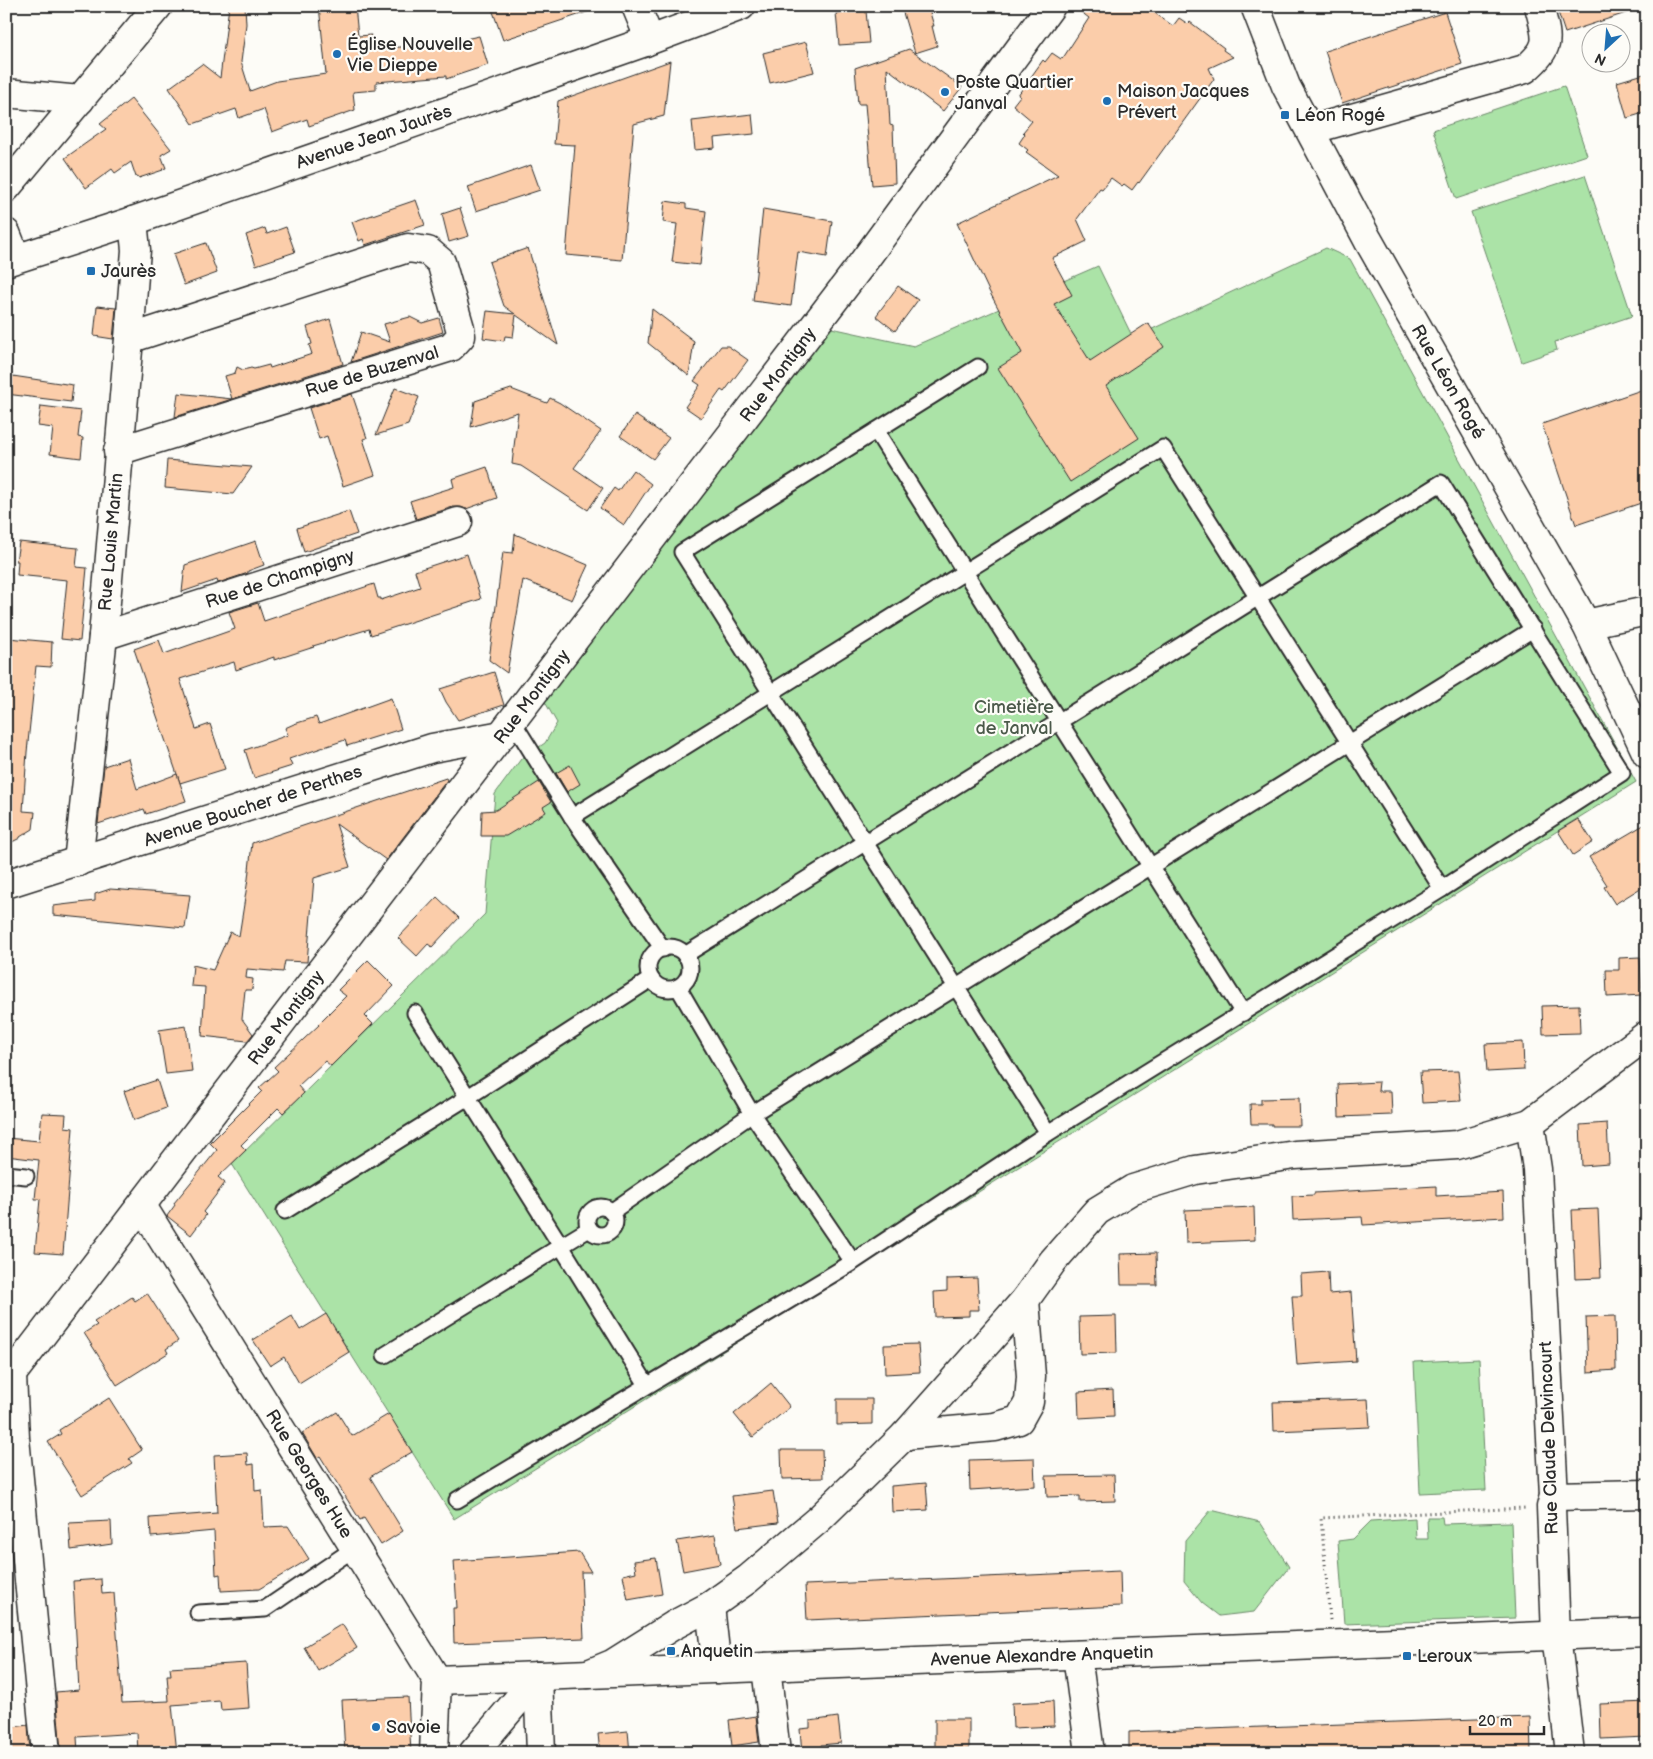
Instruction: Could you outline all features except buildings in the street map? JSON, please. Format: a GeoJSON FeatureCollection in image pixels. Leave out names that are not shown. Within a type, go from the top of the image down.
{"type":"FeatureCollection","features":[{"type":"Feature","properties":{"kind":"street"},"geometry":{"type":"LineString","coordinates":[[6,188],[158,6]]}},
{"type":"Feature","properties":{"kind":"street"},"geometry":{"type":"LineString","coordinates":[[636,6],[644,28],[645,42]]}},
{"type":"Feature","properties":{"kind":"street","name":"Avenue Jean Jaurès"},"geometry":{"type":"LineString","coordinates":[[11,260],[133,222],[645,42],[741,6]]}},
{"type":"Feature","properties":{"kind":"street","name":"Rue Montigny"},"geometry":{"type":"LineString","coordinates":[[9,1379],[861,265],[1052,6]]}},
{"type":"Feature","properties":{"kind":"street","name":"Rue Léon Rogé"},"geometry":{"type":"LineString","coordinates":[[1254,6],[1286,86],[1368,240],[1586,624],[1647,754]]}},
{"type":"Feature","properties":{"kind":"street"},"geometry":{"type":"LineString","coordinates":[[1310,130],[1525,69],[1539,58],[1547,39],[1539,6]]}},
{"type":"Feature","properties":{"kind":"street"},"geometry":{"type":"LineString","coordinates":[[6,93],[80,100]]}},
{"type":"Feature","properties":{"kind":"street","name":"Rue Louis Martin"},"geometry":{"type":"LineString","coordinates":[[78,862],[103,636],[129,340],[136,250],[133,222]]}},
{"type":"Feature","properties":{"kind":"street"},"geometry":{"type":"LineString","coordinates":[[6,233],[11,260]]}},
{"type":"Feature","properties":{"kind":"street","name":"Rue de Buzenval"},"geometry":{"type":"LineString","coordinates":[[118,451],[451,347],[461,336],[441,262],[428,251],[408,248],[129,340]]}},
{"type":"Feature","properties":{"kind":"street","name":"Rue de Champigny"},"geometry":{"type":"LineString","coordinates":[[103,636],[458,522]]}},
{"type":"Feature","properties":{"kind":"street"},"geometry":{"type":"LineString","coordinates":[[1586,624],[1647,611]]}},
{"type":"Feature","properties":{"kind":"street","name":"Avenue Boucher de Perthes"},"geometry":{"type":"LineString","coordinates":[[6,884],[432,748],[507,728]]}},
{"type":"Feature","properties":{"kind":"street"},"geometry":{"type":"LineString","coordinates":[[588,1674],[612,1664],[674,1625],[710,1606],[748,1579],[820,1518],[904,1435],[1025,1300],[1052,1261],[1097,1211],[1133,1189],[1195,1170],[1294,1155],[1457,1145],[1530,1123],[1647,1035]]}},
{"type":"Feature","properties":{"kind":"street","name":"Rue Claude Delvincourt"},"geometry":{"type":"LineString","coordinates":[[1530,1123],[1537,1169],[1553,1502],[1556,1635],[1570,1753]]}},
{"type":"Feature","properties":{"kind":"street","name":"Rue Georges Hue"},"geometry":{"type":"LineString","coordinates":[[142,1206],[437,1680]]}},
{"type":"Feature","properties":{"kind":"street"},"geometry":{"type":"LineString","coordinates":[[904,1435],[995,1427],[1019,1420],[1029,1402],[1031,1376],[1025,1300]]}},
{"type":"Feature","properties":{"kind":"street"},"geometry":{"type":"LineString","coordinates":[[9,1379],[46,1753]]}},
{"type":"Feature","properties":{"kind":"street"},"geometry":{"type":"LineString","coordinates":[[1553,1502],[1647,1494]]}},
{"type":"Feature","properties":{"kind":"street"},"geometry":{"type":"LineString","coordinates":[[710,1606],[716,1669]]}},
{"type":"Feature","properties":{"kind":"street","name":"Avenue Alexandre Anquetin"},"geometry":{"type":"LineString","coordinates":[[437,1680],[1647,1632]]}},
{"type":"Feature","properties":{"kind":"street"},"geometry":{"type":"LineString","coordinates":[[1077,1655],[1090,1753]]}},
{"type":"Feature","properties":{"kind":"street"},"geometry":{"type":"LineString","coordinates":[[766,1667],[776,1753]]}},
{"type":"Feature","properties":{"kind":"street"},"geometry":{"type":"LineString","coordinates":[[473,1753],[538,1676]]}},
{"type":"Feature","properties":{"kind":"street"},"geometry":{"type":"LineString","coordinates":[[538,1676],[541,1753]]}},
{"type":"Feature","properties":{"kind":"street"},"geometry":{"type":"LineString","coordinates":[[434,1753],[437,1680]]}},
{"type":"Feature","properties":{"kind":"lane"},"geometry":{"type":"LineString","coordinates":[[978,367],[682,552],[1048,1133]]}},
{"type":"Feature","properties":{"kind":"lane"},"geometry":{"type":"LineString","coordinates":[[876,431],[1243,1013]]}},
{"type":"Feature","properties":{"kind":"lane"},"geometry":{"type":"LineString","coordinates":[[572,817],[1163,448],[1442,889]]}},
{"type":"Feature","properties":{"kind":"lane"},"geometry":{"type":"LineString","coordinates":[[457,1500],[853,1262],[1048,1133],[1442,889],[1622,773],[1441,483],[685,955]]}},
{"type":"Feature","properties":{"kind":"lane"},"geometry":{"type":"LineString","coordinates":[[385,1355],[589,1228],[597,1235],[607,1234],[612,1230],[614,1224],[611,1212],[752,1114],[1533,629]]}},
{"type":"Feature","properties":{"kind":"lane"},"geometry":{"type":"LineString","coordinates":[[507,728],[572,817],[663,948]]}},
{"type":"Feature","properties":{"kind":"lane"},"geometry":{"type":"LineString","coordinates":[[663,948],[678,950],[685,955],[689,963],[690,973],[686,981],[678,987],[671,989],[656,985],[651,979],[648,965],[651,958],[663,948]]}},
{"type":"Feature","properties":{"kind":"lane"},"geometry":{"type":"LineString","coordinates":[[285,1211],[468,1098],[651,979]]}},
{"type":"Feature","properties":{"kind":"lane"},"geometry":{"type":"LineString","coordinates":[[678,987],[752,1114],[853,1262]]}},
{"type":"Feature","properties":{"kind":"lane"},"geometry":{"type":"LineString","coordinates":[[415,1013],[647,1385]]}},
{"type":"Feature","properties":{"kind":"lane"},"geometry":{"type":"LineString","coordinates":[[6,1174],[26,1176]]}},
{"type":"Feature","properties":{"kind":"lane"},"geometry":{"type":"LineString","coordinates":[[198,1613],[265,1609],[355,1548]]}},
{"type":"Feature","properties":{"kind":"path"},"geometry":{"type":"LineString","coordinates":[[1332,1644],[1322,1518],[1553,1502]]}},
{"type":"Feature","properties":{"kind":"green space"},"geometry":{"type":"Polygon","coordinates":[[[1564,86],[1587,155],[1456,199],[1433,130],[1564,86]]]}},
{"type":"Feature","properties":{"kind":"green space"},"geometry":{"type":"Polygon","coordinates":[[[1585,175],[1632,316],[1555,342],[1557,350],[1522,362],[1471,212],[1585,175]]]}},
{"type":"Feature","properties":{"kind":"green space","name":"Cimetière de Janval"},"geometry":{"type":"Polygon","coordinates":[[[1326,248],[1350,259],[1636,782],[454,1519],[232,1164],[485,914],[495,794],[521,759],[545,743],[557,723],[545,702],[827,327],[914,346],[1098,266],[1133,338],[1326,248]]]}},
{"type":"Feature","properties":{"kind":"green space"},"geometry":{"type":"Polygon","coordinates":[[[1479,1359],[1486,1490],[1420,1493],[1414,1362],[1479,1359]]]}},
{"type":"Feature","properties":{"kind":"green space"},"geometry":{"type":"Polygon","coordinates":[[[1211,1510],[1260,1522],[1289,1567],[1254,1612],[1219,1616],[1202,1603],[1184,1581],[1185,1541],[1211,1510]]]}},
{"type":"Feature","properties":{"kind":"green space"},"geometry":{"type":"Polygon","coordinates":[[[1427,1517],[1442,1517],[1443,1524],[1511,1522],[1515,1618],[1344,1624],[1338,1541],[1353,1539],[1371,1521],[1415,1518],[1416,1539],[1428,1539],[1427,1517]]]}},
{"type":"Feature","properties":{"kind":"place","name":"Église Nouvelle Vie Dieppe"},"geometry":{"type":"Point","coordinates":[337,54]}},
{"type":"Feature","properties":{"kind":"place","name":"Poste Quartier Janval"},"geometry":{"type":"Point","coordinates":[945,92]}},
{"type":"Feature","properties":{"kind":"place","name":"Maison Jacques Prévert"},"geometry":{"type":"Point","coordinates":[1107,101]}},
{"type":"Feature","properties":{"kind":"place","name":"Léon Rogé"},"geometry":{"type":"Point","coordinates":[1285,115]}},
{"type":"Feature","properties":{"kind":"place","name":"Jaurès"},"geometry":{"type":"Point","coordinates":[91,271]}},
{"type":"Feature","properties":{"kind":"place","name":"Anquetin"},"geometry":{"type":"Point","coordinates":[671,1651]}},
{"type":"Feature","properties":{"kind":"place","name":"Leroux"},"geometry":{"type":"Point","coordinates":[1407,1656]}},
{"type":"Feature","properties":{"kind":"place","name":"Savoie"},"geometry":{"type":"Point","coordinates":[376,1727]}}]}
